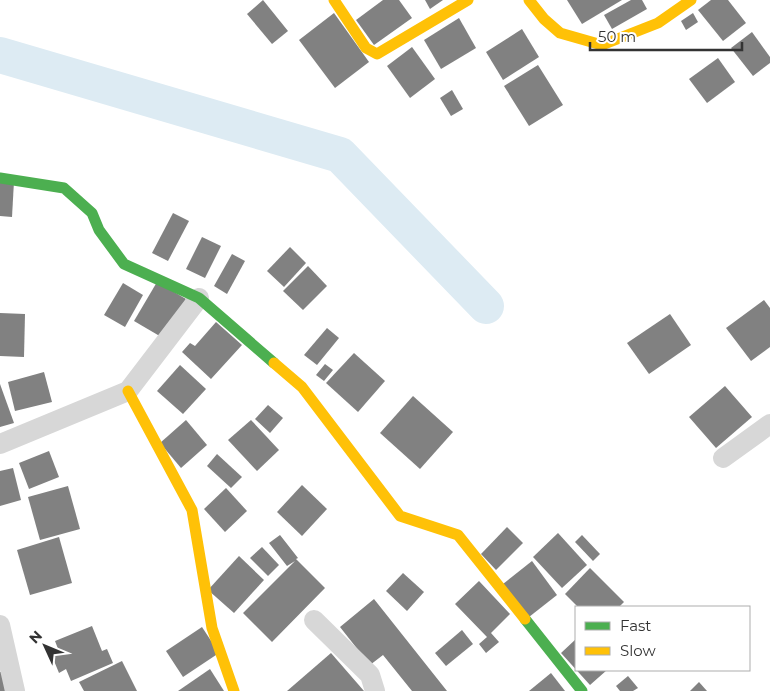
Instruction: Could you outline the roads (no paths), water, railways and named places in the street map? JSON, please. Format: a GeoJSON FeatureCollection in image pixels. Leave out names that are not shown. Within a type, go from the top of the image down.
{"type":"FeatureCollection","features":[{"type":"Feature","properties":{"kind":"street"},"geometry":{"type":"LineString","coordinates":[[334,0],[366,48],[377,54],[468,0]]}},
{"type":"Feature","properties":{"kind":"street"},"geometry":{"type":"LineString","coordinates":[[529,0],[544,19],[560,33],[602,45],[658,23],[691,0]]}},
{"type":"Feature","properties":{"kind":"street"},"geometry":{"type":"LineString","coordinates":[[0,178],[64,188],[92,213],[99,230],[124,264],[199,298],[302,387],[400,516],[458,535],[582,691]]}},
{"type":"Feature","properties":{"kind":"street"},"geometry":{"type":"LineString","coordinates":[[0,444],[128,391],[199,298]]}},
{"type":"Feature","properties":{"kind":"street"},"geometry":{"type":"LineString","coordinates":[[128,391],[192,510],[212,628],[234,691]]}},
{"type":"Feature","properties":{"kind":"street"},"geometry":{"type":"LineString","coordinates":[[723,458],[770,424]]}},
{"type":"Feature","properties":{"kind":"street"},"geometry":{"type":"LineString","coordinates":[[314,620],[370,675],[375,691]]}},
{"type":"Feature","properties":{"kind":"street"},"geometry":{"type":"LineString","coordinates":[[0,625],[15,691]]}},
{"type":"Feature","properties":{"kind":"waterway"},"geometry":{"type":"LineString","coordinates":[[0,55],[340,155],[486,306]]}}]}
